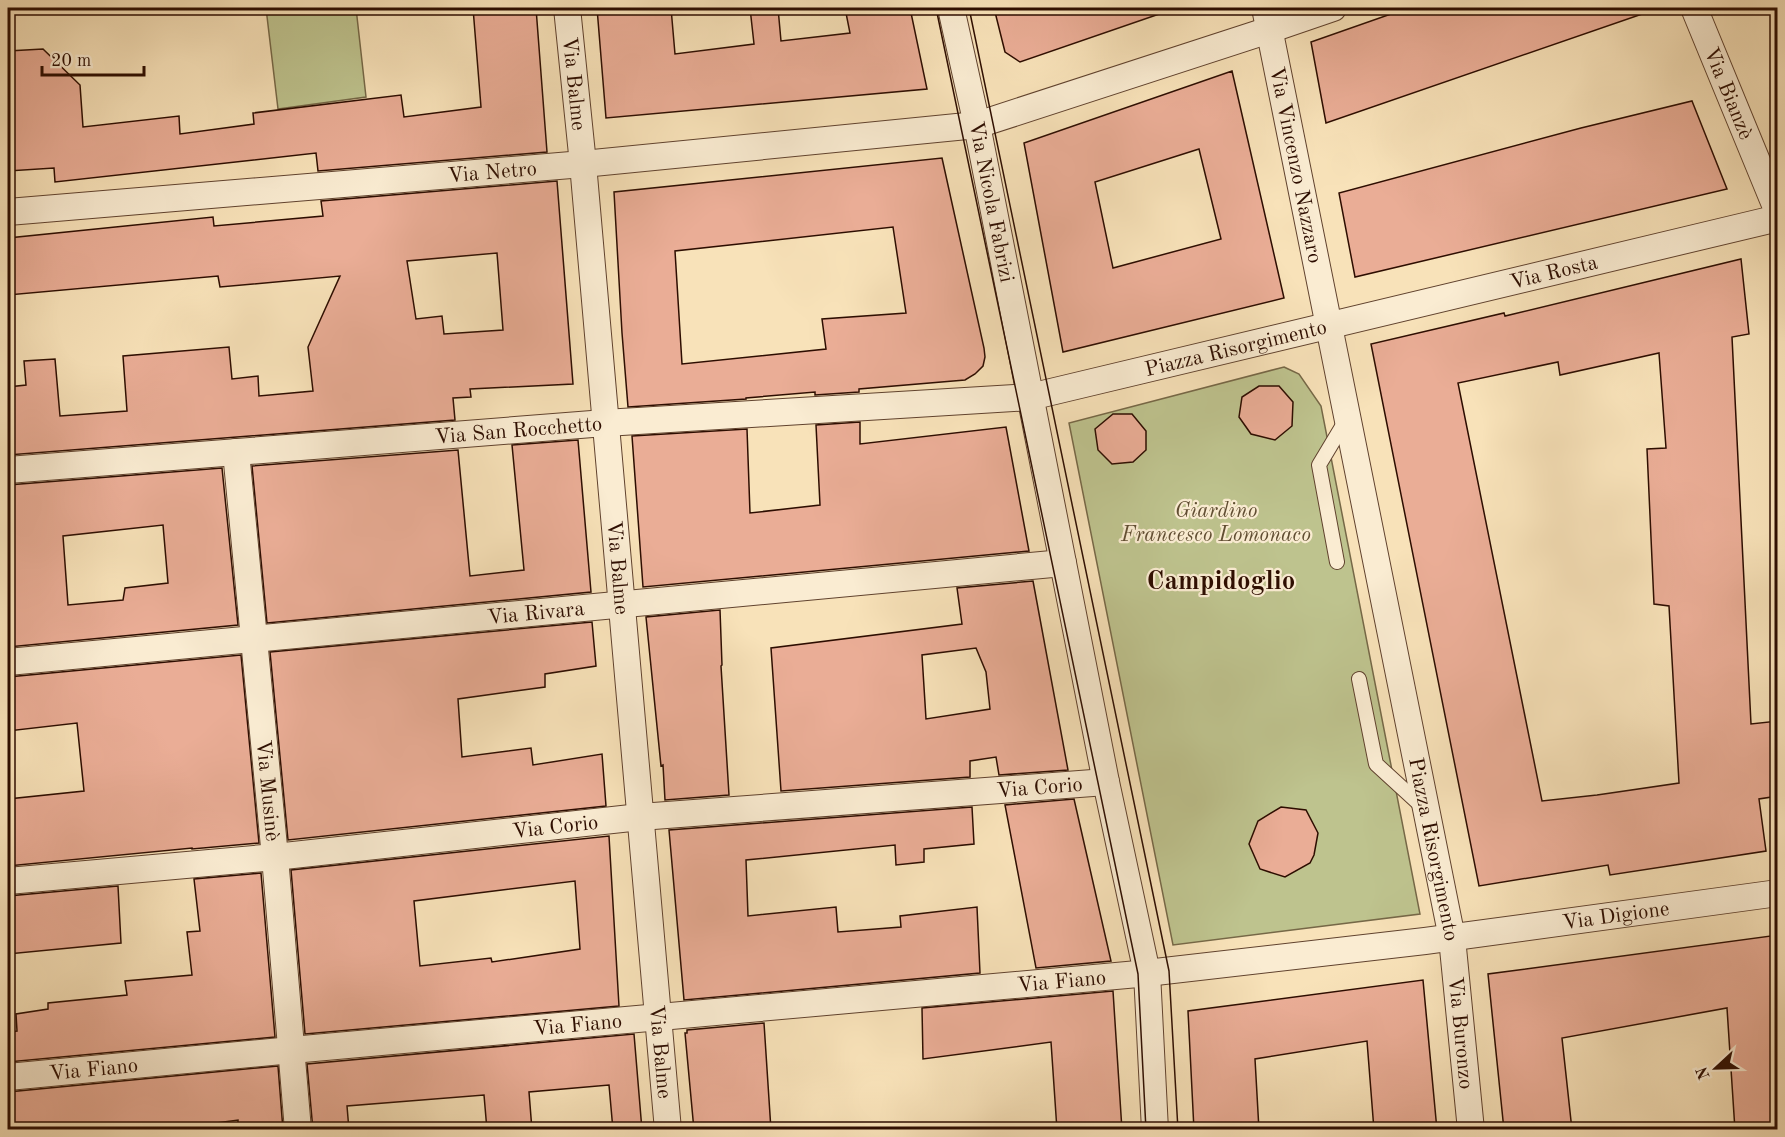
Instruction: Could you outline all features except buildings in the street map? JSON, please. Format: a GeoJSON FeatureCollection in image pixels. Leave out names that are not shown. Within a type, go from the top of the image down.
{"type":"FeatureCollection","features":[{"type":"Feature","properties":{"kind":"street","name":"Via Balme"},"geometry":{"type":"LineString","coordinates":[[567,8],[583,164],[668,1130]]}},
{"type":"Feature","properties":{"kind":"street","name":"Via Nicola Fabrizi"},"geometry":{"type":"LineString","coordinates":[[951,8],[977,125],[1030,397]]}},
{"type":"Feature","properties":{"kind":"street","name":"Via Netro"},"geometry":{"type":"LineString","coordinates":[[8,212],[583,164],[977,125],[1267,19],[1333,8]]}},
{"type":"Feature","properties":{"kind":"street","name":"Via Bianzè"},"geometry":{"type":"LineString","coordinates":[[1694,8],[1778,212]]}},
{"type":"Feature","properties":{"kind":"street","name":"Via Vincenzo Nazzaro"},"geometry":{"type":"LineString","coordinates":[[1267,19],[1328,325]]}},
{"type":"Feature","properties":{"kind":"street","name":"Via Rosta"},"geometry":{"type":"LineString","coordinates":[[1328,325],[1778,218]]}},
{"type":"Feature","properties":{"kind":"street","name":"Piazza Risorgimento"},"geometry":{"type":"LineString","coordinates":[[1030,397],[1328,325],[1452,938],[1147,973]]}},
{"type":"Feature","properties":{"kind":"street","name":"Via San Rocchetto"},"geometry":{"type":"LineString","coordinates":[[8,470],[605,423],[1030,397]]}},
{"type":"Feature","properties":{"kind":"street"},"geometry":{"type":"LineString","coordinates":[[1030,397],[1106,782],[1147,973],[1155,1130]]}},
{"type":"Feature","properties":{"kind":"street","name":"Via Musinè"},"geometry":{"type":"LineString","coordinates":[[236,452],[275,856],[298,1130]]}},
{"type":"Feature","properties":{"kind":"street","name":"Via Rivara"},"geometry":{"type":"LineString","coordinates":[[8,662],[1063,563]]}},
{"type":"Feature","properties":{"kind":"street","name":"Via Corio"},"geometry":{"type":"LineString","coordinates":[[8,881],[275,856],[640,817],[1106,782]]}},
{"type":"Feature","properties":{"kind":"street","name":"Via Digione"},"geometry":{"type":"LineString","coordinates":[[1452,938],[1778,893]]}},
{"type":"Feature","properties":{"kind":"street","name":"Via Buronzo"},"geometry":{"type":"LineString","coordinates":[[1452,938],[1471,1130]]}},
{"type":"Feature","properties":{"kind":"street","name":"Via Fiano"},"geometry":{"type":"LineString","coordinates":[[8,1077],[1147,973]]}},
{"type":"Feature","properties":{"kind":"lane"},"geometry":{"type":"LineString","coordinates":[[1337,562],[1319,465],[1347,418]]}},
{"type":"Feature","properties":{"kind":"lane"},"geometry":{"type":"LineString","coordinates":[[1359,679],[1376,764],[1426,809]]}},
{"type":"Feature","properties":{"kind":"green space"},"geometry":{"type":"Polygon","coordinates":[[[266,8],[356,8],[366,97],[278,109],[266,8]]]}},
{"type":"Feature","properties":{"kind":"green space","name":"Giardino Francesco Lomonaco"},"geometry":{"type":"Polygon","coordinates":[[[1284,367],[1299,374],[1321,406],[1420,914],[1173,945],[1069,423],[1284,367]]]}},
{"type":"Feature","properties":{"kind":"tram line"},"geometry":{"type":"LineString","coordinates":[[936,8],[1138,974],[1146,1130]]}},
{"type":"Feature","properties":{"kind":"tram line"},"geometry":{"type":"LineString","coordinates":[[969,8],[1169,971],[1178,1130]]}},
{"type":"Feature","properties":{"kind":"district","name":"Campidoglio"},"geometry":{"type":"Point","coordinates":[1221,580]}}]}
